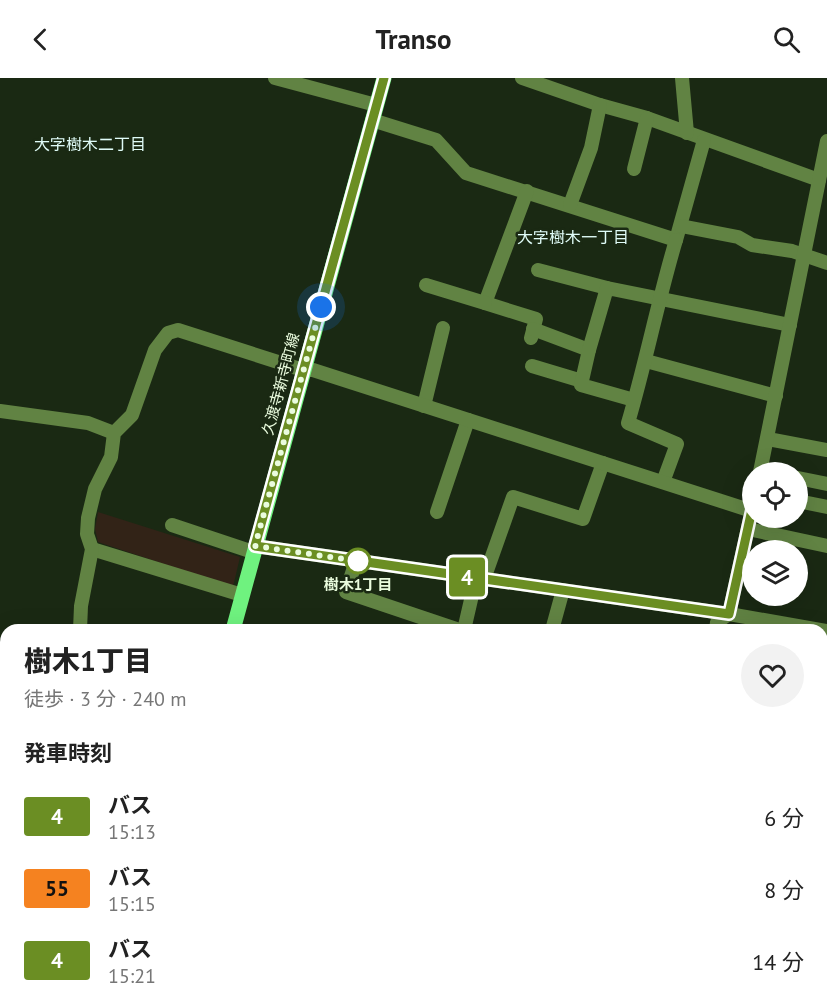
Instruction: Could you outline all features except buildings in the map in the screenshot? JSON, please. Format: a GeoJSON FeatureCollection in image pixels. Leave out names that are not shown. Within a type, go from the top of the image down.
{"type":"FeatureCollection","features":[{"type":"Feature","properties":{"kind":"main road","name":"久渡寺新寺町線"},"geometry":{"type":"LineString","coordinates":[[235,624],[384,78]]}},
{"type":"Feature","properties":{"kind":"street"},"geometry":{"type":"LineString","coordinates":[[275,78],[374,113],[435,140],[466,173],[570,205],[679,233],[738,237],[752,245],[792,251],[827,263]]}},
{"type":"Feature","properties":{"kind":"street"},"geometry":{"type":"LineString","coordinates":[[522,78],[600,105],[647,118],[819,180]]}},
{"type":"Feature","properties":{"kind":"street"},"geometry":{"type":"LineString","coordinates":[[682,78],[687,133]]}},
{"type":"Feature","properties":{"kind":"street"},"geometry":{"type":"LineString","coordinates":[[570,205],[591,148],[600,105]]}},
{"type":"Feature","properties":{"kind":"street"},"geometry":{"type":"LineString","coordinates":[[634,169],[647,118]]}},
{"type":"Feature","properties":{"kind":"street"},"geometry":{"type":"LineString","coordinates":[[663,482],[677,444],[628,423],[646,361],[659,299],[704,140]]}},
{"type":"Feature","properties":{"kind":"street"},"geometry":{"type":"LineString","coordinates":[[765,462],[827,141]]}},
{"type":"Feature","properties":{"kind":"street"},"geometry":{"type":"LineString","coordinates":[[484,303],[527,191]]}},
{"type":"Feature","properties":{"kind":"street"},"geometry":{"type":"LineString","coordinates":[[538,270],[607,288],[790,325]]}},
{"type":"Feature","properties":{"kind":"street"},"geometry":{"type":"LineString","coordinates":[[426,285],[536,319],[532,334],[589,350]]}},
{"type":"Feature","properties":{"kind":"street"},"geometry":{"type":"LineString","coordinates":[[607,288],[581,385],[634,400]]}},
{"type":"Feature","properties":{"kind":"street"},"geometry":{"type":"LineString","coordinates":[[424,406],[443,328]]}},
{"type":"Feature","properties":{"kind":"street"},"geometry":{"type":"LineString","coordinates":[[80,624],[81,606],[92,549],[87,534],[88,518],[95,489],[111,457],[114,433],[132,415],[155,350],[168,333],[178,330],[303,370],[313,370],[742,505]]}},
{"type":"Feature","properties":{"kind":"street"},"geometry":{"type":"LineString","coordinates":[[646,361],[776,396]]}},
{"type":"Feature","properties":{"kind":"street"},"geometry":{"type":"LineString","coordinates":[[532,366],[582,381]]}},
{"type":"Feature","properties":{"kind":"street"},"geometry":{"type":"LineString","coordinates":[[0,411],[88,423],[114,433]]}},
{"type":"Feature","properties":{"kind":"street"},"geometry":{"type":"LineString","coordinates":[[437,512],[468,420]]}},
{"type":"Feature","properties":{"kind":"street"},"geometry":{"type":"LineString","coordinates":[[768,439],[827,450]]}},
{"type":"Feature","properties":{"kind":"street"},"geometry":{"type":"LineString","coordinates":[[467,624],[480,579],[513,497],[582,519],[603,463]]}},
{"type":"Feature","properties":{"kind":"street"},"geometry":{"type":"LineString","coordinates":[[808,480],[827,484]]}},
{"type":"Feature","properties":{"kind":"street"},"geometry":{"type":"LineString","coordinates":[[808,503],[827,507]]}},
{"type":"Feature","properties":{"kind":"street"},"geometry":{"type":"LineString","coordinates":[[172,525],[254,549],[563,590],[787,624]]}},
{"type":"Feature","properties":{"kind":"street"},"geometry":{"type":"LineString","coordinates":[[717,624],[729,614],[748,529],[827,546]]}},
{"type":"Feature","properties":{"kind":"street"},"geometry":{"type":"LineString","coordinates":[[92,549],[242,595]]}},
{"type":"Feature","properties":{"kind":"street"},"geometry":{"type":"LineString","coordinates":[[356,561],[346,592],[441,624]]}},
{"type":"Feature","properties":{"kind":"street"},"geometry":{"type":"LineString","coordinates":[[554,624],[563,590]]}},
{"type":"Feature","properties":{"kind":"shaded area"},"geometry":{"type":"Polygon","coordinates":[[[98,512],[240,557],[233,587],[98,542],[95,529],[98,512]]]}},
{"type":"Feature","properties":{"kind":"bus line","name":"4"},"geometry":{"type":"LineString","coordinates":[[384,78],[255,546],[729,614],[748,528]]}},
{"type":"Feature","properties":{"kind":"place","name":"樹木1丁目"},"geometry":{"type":"Point","coordinates":[358,561]}},
{"type":"Feature","properties":{"kind":"district","name":"大字樹木二丁目"},"geometry":{"type":"Point","coordinates":[90,144]}},
{"type":"Feature","properties":{"kind":"district","name":"大字樹木一丁目"},"geometry":{"type":"Point","coordinates":[573,237]}},
{"type":"Feature","properties":{"kind":"route"},"geometry":{"type":"LineString","coordinates":[[321,307],[255,546],[358,561]]}}]}
